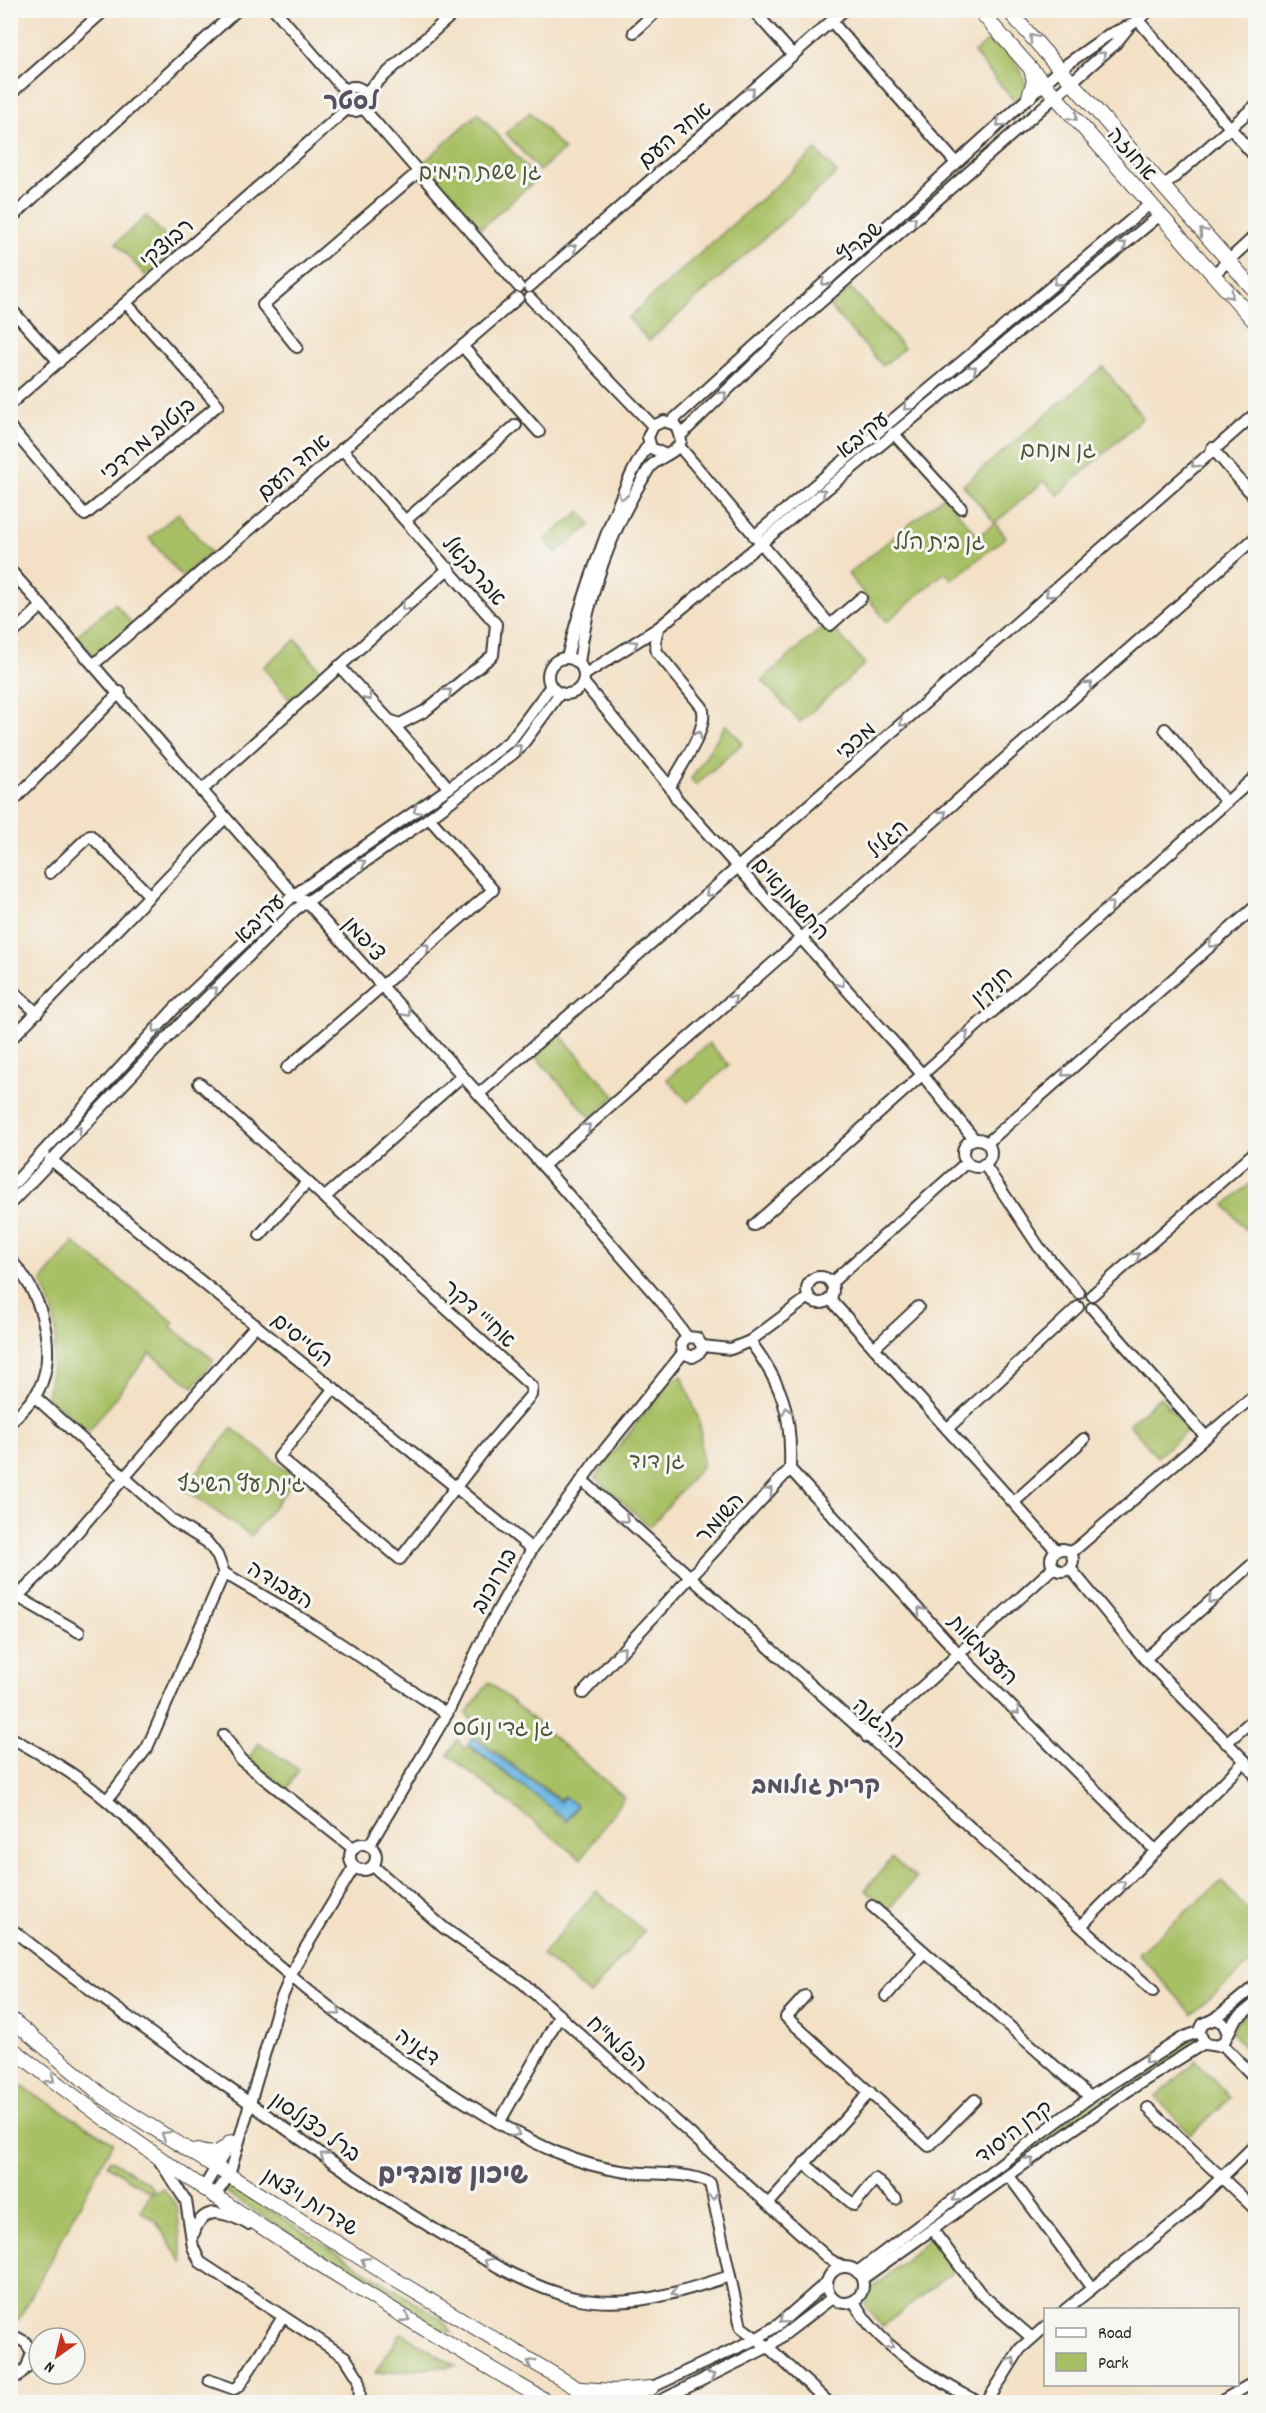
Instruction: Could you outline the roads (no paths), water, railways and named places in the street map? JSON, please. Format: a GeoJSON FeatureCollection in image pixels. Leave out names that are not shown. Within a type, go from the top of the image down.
{"type":"FeatureCollection","features":[{"type":"Feature","properties":{"kind":"main road","name":"אחוזה"},"geometry":{"type":"LineString","coordinates":[[979,10],[1256,323]]}},
{"type":"Feature","properties":{"kind":"main road","name":"אחוזה"},"geometry":{"type":"LineString","coordinates":[[1008,10],[1256,292]]}},
{"type":"Feature","properties":{"kind":"main road"},"geometry":{"type":"LineString","coordinates":[[1029,96],[1034,81],[1030,68]]}},
{"type":"Feature","properties":{"kind":"main road","name":"שדרות ויצמן"},"geometry":{"type":"LineString","coordinates":[[10,2018],[104,2097],[567,2385],[600,2403]]}},
{"type":"Feature","properties":{"kind":"main road"},"geometry":{"type":"LineString","coordinates":[[10,2047],[158,2158],[274,2237],[548,2403]]}},
{"type":"Feature","properties":{"kind":"main road"},"geometry":{"type":"LineString","coordinates":[[185,2147],[209,2155],[221,2153],[231,2142]]}},
{"type":"Feature","properties":{"kind":"main road"},"geometry":{"type":"LineString","coordinates":[[503,2376],[531,2403]]}},
{"type":"Feature","properties":{"kind":"main road"},"geometry":{"type":"LineString","coordinates":[[567,2385],[602,2391],[651,2388]]}},
{"type":"Feature","properties":{"kind":"street"},"geometry":{"type":"LineString","coordinates":[[10,94],[105,10]]}},
{"type":"Feature","properties":{"kind":"street"},"geometry":{"type":"LineString","coordinates":[[10,219],[237,10]]}},
{"type":"Feature","properties":{"kind":"street"},"geometry":{"type":"LineString","coordinates":[[275,10],[345,91]]}},
{"type":"Feature","properties":{"kind":"street"},"geometry":{"type":"LineString","coordinates":[[365,93],[457,10]]}},
{"type":"Feature","properties":{"kind":"street"},"geometry":{"type":"LineString","coordinates":[[634,32],[658,10]]}},
{"type":"Feature","properties":{"kind":"street"},"geometry":{"type":"LineString","coordinates":[[753,10],[793,55]]}},
{"type":"Feature","properties":{"kind":"street","name":"אחד העם"},"geometry":{"type":"LineString","coordinates":[[94,664],[462,346],[522,290],[844,10]]}},
{"type":"Feature","properties":{"kind":"street"},"geometry":{"type":"LineString","coordinates":[[1141,16],[1256,158]]}},
{"type":"Feature","properties":{"kind":"street","name":"שברץ"},"geometry":{"type":"LineString","coordinates":[[671,422],[1043,83],[1108,35],[1141,16]]}},
{"type":"Feature","properties":{"kind":"street","name":"שברץ"},"geometry":{"type":"LineString","coordinates":[[680,441],[790,329],[1114,44],[1141,16]]}},
{"type":"Feature","properties":{"kind":"street"},"geometry":{"type":"LineString","coordinates":[[831,21],[956,163]]}},
{"type":"Feature","properties":{"kind":"street"},"geometry":{"type":"LineString","coordinates":[[358,87],[365,93],[366,102],[363,108],[355,111],[347,109],[342,100],[345,91],[358,87]]}},
{"type":"Feature","properties":{"kind":"street"},"geometry":{"type":"LineString","coordinates":[[1163,187],[1256,105]]}},
{"type":"Feature","properties":{"kind":"street"},"geometry":{"type":"LineString","coordinates":[[363,108],[522,290],[525,301],[530,298],[653,426]]}},
{"type":"Feature","properties":{"kind":"street","name":"רבוצקי"},"geometry":{"type":"LineString","coordinates":[[10,404],[347,109]]}},
{"type":"Feature","properties":{"kind":"street"},"geometry":{"type":"LineString","coordinates":[[297,346],[263,305],[418,172]]}},
{"type":"Feature","properties":{"kind":"street","name":"עקיבא"},"geometry":{"type":"LineString","coordinates":[[584,678],[658,628],[757,539],[1150,204]]}},
{"type":"Feature","properties":{"kind":"street","name":"עקיבא"},"geometry":{"type":"LineString","coordinates":[[757,539],[894,433],[1160,215]]}},
{"type":"Feature","properties":{"kind":"street"},"geometry":{"type":"LineString","coordinates":[[1213,275],[1256,235]]}},
{"type":"Feature","properties":{"kind":"street","name":"בנטוב מרדכי"},"geometry":{"type":"LineString","coordinates":[[10,428],[85,515],[218,405],[126,303]]}},
{"type":"Feature","properties":{"kind":"street"},"geometry":{"type":"LineString","coordinates":[[10,308],[59,362]]}},
{"type":"Feature","properties":{"kind":"street"},"geometry":{"type":"LineString","coordinates":[[462,346],[539,432]]}},
{"type":"Feature","properties":{"kind":"street","name":"מכבי"},"geometry":{"type":"LineString","coordinates":[[479,1094],[1212,448],[1256,413]]}},
{"type":"Feature","properties":{"kind":"street"},"geometry":{"type":"LineString","coordinates":[[567,658],[579,609],[596,561],[637,460],[649,444],[649,431],[658,422],[671,422],[680,441],[757,539],[830,625],[861,597]]}},
{"type":"Feature","properties":{"kind":"street"},"geometry":{"type":"LineString","coordinates":[[406,520],[516,425]]}},
{"type":"Feature","properties":{"kind":"street"},"geometry":{"type":"LineString","coordinates":[[894,433],[961,508]]}},
{"type":"Feature","properties":{"kind":"street"},"geometry":{"type":"LineString","coordinates":[[649,444],[655,451],[664,454],[670,453],[680,441]]}},
{"type":"Feature","properties":{"kind":"street"},"geometry":{"type":"LineString","coordinates":[[1212,448],[1256,499]]}},
{"type":"Feature","properties":{"kind":"street","name":"אברבנאל"},"geometry":{"type":"LineString","coordinates":[[342,449],[496,624],[493,655],[426,711],[400,724],[389,720]]}},
{"type":"Feature","properties":{"kind":"street"},"geometry":{"type":"LineString","coordinates":[[579,663],[567,658],[560,659],[550,667],[548,680],[556,690],[574,692],[584,678],[579,663],[586,621],[602,563],[649,467],[664,454]]}},
{"type":"Feature","properties":{"kind":"street","name":"הגליל"},"geometry":{"type":"LineString","coordinates":[[543,1166],[1256,537]]}},
{"type":"Feature","properties":{"kind":"street"},"geometry":{"type":"LineString","coordinates":[[201,791],[449,568]]}},
{"type":"Feature","properties":{"kind":"street","name":"ציפמן"},"geometry":{"type":"LineString","coordinates":[[10,570],[120,692],[201,791],[294,896],[306,901],[543,1166],[664,1305],[687,1337]]}},
{"type":"Feature","properties":{"kind":"street"},"geometry":{"type":"LineString","coordinates":[[10,636],[42,606]]}},
{"type":"Feature","properties":{"kind":"street"},"geometry":{"type":"LineString","coordinates":[[658,628],[655,642],[657,652],[702,707],[705,714],[702,727],[670,787]]}},
{"type":"Feature","properties":{"kind":"street"},"geometry":{"type":"LineString","coordinates":[[339,666],[449,788]]}},
{"type":"Feature","properties":{"kind":"street","name":"החשמונאים"},"geometry":{"type":"LineString","coordinates":[[584,678],[677,799],[921,1073],[974,1139]]}},
{"type":"Feature","properties":{"kind":"street","name":"עקיבא"},"geometry":{"type":"LineString","coordinates":[[10,1188],[175,1008],[294,896],[449,788],[511,740],[556,690]]}},
{"type":"Feature","properties":{"kind":"street","name":"עקיבא"},"geometry":{"type":"LineString","coordinates":[[10,1204],[50,1158],[294,910],[429,818],[519,749],[556,690]]}},
{"type":"Feature","properties":{"kind":"street"},"geometry":{"type":"LineString","coordinates":[[10,804],[120,692]]}},
{"type":"Feature","properties":{"kind":"street"},"geometry":{"type":"LineString","coordinates":[[1165,729],[1226,802]]}},
{"type":"Feature","properties":{"kind":"street","name":"חנקין"},"geometry":{"type":"LineString","coordinates":[[754,1225],[921,1073],[1256,776]]}},
{"type":"Feature","properties":{"kind":"street"},"geometry":{"type":"LineString","coordinates":[[10,1040],[225,818]]}},
{"type":"Feature","properties":{"kind":"street"},"geometry":{"type":"LineString","coordinates":[[287,1068],[493,890],[429,818]]}},
{"type":"Feature","properties":{"kind":"street"},"geometry":{"type":"LineString","coordinates":[[50,873],[90,834],[150,896]]}},
{"type":"Feature","properties":{"kind":"street"},"geometry":{"type":"LineString","coordinates":[[305,888],[306,901]]}},
{"type":"Feature","properties":{"kind":"street"},"geometry":{"type":"LineString","coordinates":[[294,896],[294,910]]}},
{"type":"Feature","properties":{"kind":"street"},"geometry":{"type":"LineString","coordinates":[[987,1143],[1256,906]]}},
{"type":"Feature","properties":{"kind":"street"},"geometry":{"type":"LineString","coordinates":[[10,988],[37,1013]]}},
{"type":"Feature","properties":{"kind":"street"},"geometry":{"type":"LineString","coordinates":[[324,1198],[462,1076]]}},
{"type":"Feature","properties":{"kind":"street","name":"אח''י דקר"},"geometry":{"type":"LineString","coordinates":[[199,1083],[532,1387],[531,1395],[456,1488]]}},
{"type":"Feature","properties":{"kind":"street"},"geometry":{"type":"LineString","coordinates":[[984,1164],[975,1166],[967,1162],[963,1148],[974,1139],[987,1143]]}},
{"type":"Feature","properties":{"kind":"street"},"geometry":{"type":"LineString","coordinates":[[984,1164],[990,1152],[987,1143]]}},
{"type":"Feature","properties":{"kind":"street"},"geometry":{"type":"LineString","coordinates":[[1092,1295],[1256,1151]]}},
{"type":"Feature","properties":{"kind":"street","name":"הטייסים"},"geometry":{"type":"LineString","coordinates":[[50,1158],[532,1549]]}},
{"type":"Feature","properties":{"kind":"street"},"geometry":{"type":"LineString","coordinates":[[831,1283],[967,1162]]}},
{"type":"Feature","properties":{"kind":"street"},"geometry":{"type":"LineString","coordinates":[[984,1164],[1039,1247],[1079,1293]]}},
{"type":"Feature","properties":{"kind":"street"},"geometry":{"type":"LineString","coordinates":[[260,1235],[308,1182]]}},
{"type":"Feature","properties":{"kind":"street"},"geometry":{"type":"LineString","coordinates":[[10,1253],[35,1295],[46,1330],[45,1368],[34,1396],[10,1423]]}},
{"type":"Feature","properties":{"kind":"street"},"geometry":{"type":"LineString","coordinates":[[10,1260],[22,1272]]}},
{"type":"Feature","properties":{"kind":"street"},"geometry":{"type":"LineString","coordinates":[[821,1277],[831,1283],[833,1290],[830,1299],[821,1303],[809,1297],[807,1288],[814,1279],[821,1277]]}},
{"type":"Feature","properties":{"kind":"street"},"geometry":{"type":"LineString","coordinates":[[1084,1291],[1092,1295],[1094,1303],[1092,1308],[1083,1311],[1078,1308],[1075,1302],[1079,1293],[1084,1291]]}},
{"type":"Feature","properties":{"kind":"street"},"geometry":{"type":"LineString","coordinates":[[702,1346],[731,1349],[750,1341],[809,1297]]}},
{"type":"Feature","properties":{"kind":"street"},"geometry":{"type":"LineString","coordinates":[[830,1299],[1057,1551]]}},
{"type":"Feature","properties":{"kind":"street"},"geometry":{"type":"LineString","coordinates":[[874,1348],[918,1307]]}},
{"type":"Feature","properties":{"kind":"street"},"geometry":{"type":"LineString","coordinates":[[947,1429],[1078,1308]]}},
{"type":"Feature","properties":{"kind":"street"},"geometry":{"type":"LineString","coordinates":[[1092,1308],[1206,1437]]}},
{"type":"Feature","properties":{"kind":"street"},"geometry":{"type":"LineString","coordinates":[[79,1632],[14,1600],[126,1477],[256,1325]]}},
{"type":"Feature","properties":{"kind":"street"},"geometry":{"type":"LineString","coordinates":[[687,1337],[697,1338],[702,1346],[701,1351],[693,1357],[683,1353],[681,1344],[687,1337]]}},
{"type":"Feature","properties":{"kind":"street"},"geometry":{"type":"LineString","coordinates":[[750,1341],[768,1366],[786,1405],[791,1434],[790,1469]]}},
{"type":"Feature","properties":{"kind":"street","name":"בורוכוב"},"geometry":{"type":"LineString","coordinates":[[369,1846],[447,1714],[487,1630],[532,1549],[582,1480],[683,1353]]}},
{"type":"Feature","properties":{"kind":"street"},"geometry":{"type":"LineString","coordinates":[[334,1388],[279,1457],[400,1559],[456,1488]]}},
{"type":"Feature","properties":{"kind":"street"},"geometry":{"type":"LineString","coordinates":[[1071,1554],[1256,1394]]}},
{"type":"Feature","properties":{"kind":"street","name":"העבודה"},"geometry":{"type":"LineString","coordinates":[[34,1396],[173,1521],[207,1542],[217,1555],[224,1574],[306,1621],[447,1714]]}},
{"type":"Feature","properties":{"kind":"street"},"geometry":{"type":"LineString","coordinates":[[1014,1502],[1084,1439]]}},
{"type":"Feature","properties":{"kind":"street","name":"השומר"},"geometry":{"type":"LineString","coordinates":[[583,1693],[790,1469]]}},
{"type":"Feature","properties":{"kind":"street","name":"העצמאות"},"geometry":{"type":"LineString","coordinates":[[790,1469],[960,1654],[1156,1851]]}},
{"type":"Feature","properties":{"kind":"street","name":"ההגנה"},"geometry":{"type":"LineString","coordinates":[[582,1480],[1154,1991]]}},
{"type":"Feature","properties":{"kind":"street"},"geometry":{"type":"LineString","coordinates":[[1065,1549],[1071,1554],[1073,1561],[1070,1568],[1060,1571],[1054,1567],[1052,1556],[1057,1551],[1065,1549]]}},
{"type":"Feature","properties":{"kind":"street"},"geometry":{"type":"LineString","coordinates":[[1145,1659],[1256,1561]]}},
{"type":"Feature","properties":{"kind":"street"},"geometry":{"type":"LineString","coordinates":[[867,1737],[1054,1567]]}},
{"type":"Feature","properties":{"kind":"street"},"geometry":{"type":"LineString","coordinates":[[1070,1568],[1145,1659],[1245,1761],[1256,1777]]}},
{"type":"Feature","properties":{"kind":"street"},"geometry":{"type":"LineString","coordinates":[[108,1800],[147,1748],[224,1574]]}},
{"type":"Feature","properties":{"kind":"street"},"geometry":{"type":"LineString","coordinates":[[1226,1743],[1256,1718]]}},
{"type":"Feature","properties":{"kind":"street"},"geometry":{"type":"LineString","coordinates":[[224,1735],[241,1760],[354,1849]]}},
{"type":"Feature","properties":{"kind":"street","name":"דגניה"},"geometry":{"type":"LineString","coordinates":[[10,1737],[79,1778],[108,1800],[228,1920],[291,1976],[366,2033],[499,2123],[538,2145],[586,2163],[621,2171],[697,2176],[710,2183],[741,2327],[768,2347],[828,2403]]}},
{"type":"Feature","properties":{"kind":"street"},"geometry":{"type":"LineString","coordinates":[[1081,1926],[1245,1761]]}},
{"type":"Feature","properties":{"kind":"street"},"geometry":{"type":"LineString","coordinates":[[361,1845],[369,1846],[376,1857],[373,1866],[366,1870],[354,1867],[350,1857],[354,1849],[361,1845]]}},
{"type":"Feature","properties":{"kind":"street","name":"הפלמ\"ח"},"geometry":{"type":"LineString","coordinates":[[373,1866],[444,1928],[523,1983],[829,2259],[843,2267]]}},
{"type":"Feature","properties":{"kind":"street"},"geometry":{"type":"LineString","coordinates":[[209,2193],[223,2171],[245,2116],[268,2033],[291,1976],[354,1867]]}},
{"type":"Feature","properties":{"kind":"street"},"geometry":{"type":"LineString","coordinates":[[872,1906],[1090,2097]]}},
{"type":"Feature","properties":{"kind":"street","name":"ברל כצנלסון"},"geometry":{"type":"LineString","coordinates":[[10,1928],[141,2027],[248,2102],[432,2228],[490,2264],[532,2284],[576,2298],[611,2302],[640,2301],[680,2293],[730,2276]]}},
{"type":"Feature","properties":{"kind":"street"},"geometry":{"type":"LineString","coordinates":[[886,1996],[924,1952]]}},
{"type":"Feature","properties":{"kind":"street"},"geometry":{"type":"LineString","coordinates":[[1256,1985],[1215,2019],[1206,2021],[1202,2037],[1214,2047],[1222,2044],[1235,2020],[1256,2003]]}},
{"type":"Feature","properties":{"kind":"street"},"geometry":{"type":"LineString","coordinates":[[805,1996],[786,2017],[928,2146],[975,2100]]}},
{"type":"Feature","properties":{"kind":"street"},"geometry":{"type":"LineString","coordinates":[[499,2123],[560,2016]]}},
{"type":"Feature","properties":{"kind":"street"},"geometry":{"type":"LineString","coordinates":[[1215,2019],[1223,2023],[1227,2031]]}},
{"type":"Feature","properties":{"kind":"street","name":"קרן היסוד"},"geometry":{"type":"LineString","coordinates":[[860,2276],[1090,2097],[1184,2037],[1202,2037]]}},
{"type":"Feature","properties":{"kind":"street","name":"קרן היסוד"},"geometry":{"type":"LineString","coordinates":[[860,2276],[1009,2176],[1202,2037]]}},
{"type":"Feature","properties":{"kind":"street"},"geometry":{"type":"LineString","coordinates":[[1222,2044],[1256,2079]]}},
{"type":"Feature","properties":{"kind":"street"},"geometry":{"type":"LineString","coordinates":[[768,2204],[870,2092]]}},
{"type":"Feature","properties":{"kind":"street"},"geometry":{"type":"LineString","coordinates":[[1148,2108],[1256,2210]]}},
{"type":"Feature","properties":{"kind":"street"},"geometry":{"type":"LineString","coordinates":[[223,2171],[231,2142],[245,2116]]}},
{"type":"Feature","properties":{"kind":"street"},"geometry":{"type":"LineString","coordinates":[[1067,2308],[1180,2217],[1256,2144]]}},
{"type":"Feature","properties":{"kind":"street"},"geometry":{"type":"LineString","coordinates":[[158,2158],[186,2201],[192,2239],[200,2262],[345,2357],[359,2379],[360,2403]]}},
{"type":"Feature","properties":{"kind":"street"},"geometry":{"type":"LineString","coordinates":[[804,2163],[854,2205],[875,2179],[896,2199]]}},
{"type":"Feature","properties":{"kind":"street"},"geometry":{"type":"LineString","coordinates":[[1009,2176],[1091,2287]]}},
{"type":"Feature","properties":{"kind":"street"},"geometry":{"type":"LineString","coordinates":[[192,2239],[201,2217],[215,2212],[234,2217],[274,2237]]}},
{"type":"Feature","properties":{"kind":"street"},"geometry":{"type":"LineString","coordinates":[[937,2236],[981,2294],[1032,2338]]}},
{"type":"Feature","properties":{"kind":"street"},"geometry":{"type":"LineString","coordinates":[[829,2259],[831,2265],[828,2279],[832,2298]]}},
{"type":"Feature","properties":{"kind":"street"},"geometry":{"type":"LineString","coordinates":[[620,2403],[756,2338],[778,2325],[843,2267],[860,2276],[861,2294],[854,2301],[843,2303],[832,2298]]}},
{"type":"Feature","properties":{"kind":"street"},"geometry":{"type":"LineString","coordinates":[[658,2403],[678,2398],[768,2347],[832,2298]]}},
{"type":"Feature","properties":{"kind":"street"},"geometry":{"type":"LineString","coordinates":[[854,2301],[863,2320],[883,2340],[940,2380],[978,2403]]}},
{"type":"Feature","properties":{"kind":"street"},"geometry":{"type":"LineString","coordinates":[[209,2379],[227,2388],[234,2389],[239,2386],[283,2318]]}},
{"type":"Feature","properties":{"kind":"street"},"geometry":{"type":"LineString","coordinates":[[987,2403],[1020,2349],[1044,2328]]}},
{"type":"Feature","properties":{"kind":"street"},"geometry":{"type":"LineString","coordinates":[[10,2334],[25,2342],[32,2352],[27,2367],[18,2376],[10,2376]]}},
{"type":"Feature","properties":{"kind":"street"},"geometry":{"type":"LineString","coordinates":[[1220,2403],[1256,2382]]}},
{"type":"Feature","properties":{"kind":"water"},"geometry":{"type":"Polygon","coordinates":[[[472,1737],[560,1802],[564,1797],[576,1805],[567,1820],[468,1744],[472,1737]]]}},
{"type":"Feature","properties":{"kind":"district","name":"לסטר"},"geometry":{"type":"Point","coordinates":[351,101]}},
{"type":"Feature","properties":{"kind":"district","name":"קרית גולומב"},"geometry":{"type":"Point","coordinates":[816,1785]}},
{"type":"Feature","properties":{"kind":"district","name":"שיכון עובדים"},"geometry":{"type":"Point","coordinates":[453,2173]}},
{"type":"Feature","properties":{"kind":"park label","name":"גן ששת הימים"},"geometry":{"type":"Point","coordinates":[480,171]}},
{"type":"Feature","properties":{"kind":"park label","name":"גן מנחם"},"geometry":{"type":"Point","coordinates":[1058,449]}},
{"type":"Feature","properties":{"kind":"park label","name":"גן בית הלל"},"geometry":{"type":"Point","coordinates":[939,541]}},
{"type":"Feature","properties":{"kind":"park label","name":"גן דוד"},"geometry":{"type":"Point","coordinates":[657,1460]}},
{"type":"Feature","properties":{"kind":"park label","name":"גינת עץ השיזף"},"geometry":{"type":"Point","coordinates":[241,1483]}},
{"type":"Feature","properties":{"kind":"park label","name":"גן גדי נוטס"},"geometry":{"type":"Point","coordinates":[503,1727]}}]}
